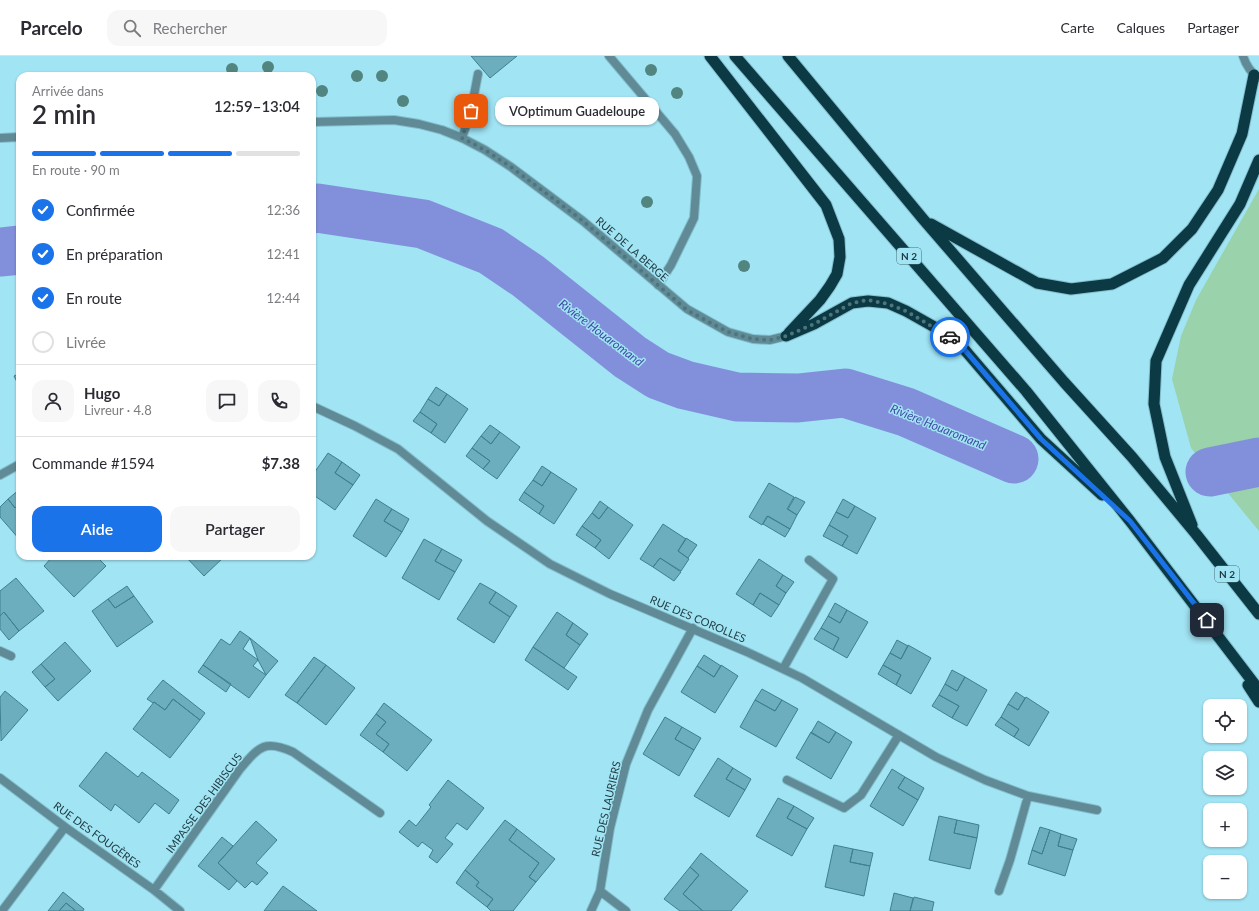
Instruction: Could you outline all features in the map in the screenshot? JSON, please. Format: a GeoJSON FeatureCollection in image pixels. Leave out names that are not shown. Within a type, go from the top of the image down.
{"type":"FeatureCollection","features":[{"type":"Feature","properties":{"kind":"highway"},"geometry":{"type":"LineString","coordinates":[[710,56],[826,205],[839,238],[840,257],[837,274],[820,300],[786,336]]}},
{"type":"Feature","properties":{"kind":"highway","name":"N 2"},"geometry":{"type":"LineString","coordinates":[[735,56],[1026,391],[1130,521],[1259,690]]}},
{"type":"Feature","properties":{"kind":"highway","name":"N 2"},"geometry":{"type":"LineString","coordinates":[[788,56],[923,219],[1064,382],[1132,457],[1196,534],[1259,614]]}},
{"type":"Feature","properties":{"kind":"highway"},"geometry":{"type":"LineString","coordinates":[[923,219],[1037,283],[1071,289],[1112,284],[1163,258],[1192,229],[1218,190],[1242,134],[1257,77]]}},
{"type":"Feature","properties":{"kind":"highway"},"geometry":{"type":"LineString","coordinates":[[1196,534],[1165,457],[1154,404],[1156,361],[1189,285],[1240,204],[1259,160]]}},
{"type":"Feature","properties":{"kind":"highway"},"geometry":{"type":"LineString","coordinates":[[786,336],[814,324],[852,303],[868,300],[888,304],[906,311],[958,342],[1041,439],[1130,521]]}},
{"type":"Feature","properties":{"kind":"highway"},"geometry":{"type":"LineString","coordinates":[[1207,620],[1259,702]]}},
{"type":"Feature","properties":{"kind":"street"},"geometry":{"type":"LineString","coordinates":[[609,56],[675,134],[689,157],[696,176],[694,218],[671,265],[658,285]]}},
{"type":"Feature","properties":{"kind":"street"},"geometry":{"type":"LineString","coordinates":[[1243,56],[1248,67],[1257,77]]}},
{"type":"Feature","properties":{"kind":"street"},"geometry":{"type":"LineString","coordinates":[[462,138],[471,111],[478,74]]}},
{"type":"Feature","properties":{"kind":"street","name":"RUE DE LA BERGE"},"geometry":{"type":"LineString","coordinates":[[316,122],[394,120],[419,124],[462,138],[485,150],[511,167],[571,212],[687,310],[728,332],[753,339],[770,340],[786,336]]}},
{"type":"Feature","properties":{"kind":"street"},"geometry":{"type":"LineString","coordinates":[[0,138],[16,137]]}},
{"type":"Feature","properties":{"kind":"street","name":"RUE DES COROLLES"},"geometry":{"type":"LineString","coordinates":[[316,408],[355,426],[398,449],[487,521],[550,564],[610,594],[693,628],[802,678],[936,757],[985,780],[1028,796],[1096,810]]}},
{"type":"Feature","properties":{"kind":"street"},"geometry":{"type":"LineString","coordinates":[[0,475],[16,466]]}},
{"type":"Feature","properties":{"kind":"street"},"geometry":{"type":"LineString","coordinates":[[783,669],[833,579],[809,560]]}},
{"type":"Feature","properties":{"kind":"street","name":"RUE DES LAURIERS"},"geometry":{"type":"LineString","coordinates":[[591,911],[600,891],[610,828],[626,764],[648,710],[693,628]]}},
{"type":"Feature","properties":{"kind":"street"},"geometry":{"type":"LineString","coordinates":[[0,651],[11,656]]}},
{"type":"Feature","properties":{"kind":"street"},"geometry":{"type":"LineString","coordinates":[[787,780],[844,808],[861,795],[899,735]]}},
{"type":"Feature","properties":{"kind":"street","name":"IMPASSE DES HIBISCUS"},"geometry":{"type":"LineString","coordinates":[[154,890],[240,769],[254,753],[265,746],[280,746],[293,752],[380,813]]}},
{"type":"Feature","properties":{"kind":"street","name":"RUE DES FOUGÈRES"},"geometry":{"type":"LineString","coordinates":[[0,778],[65,827],[154,890],[180,911]]}},
{"type":"Feature","properties":{"kind":"street"},"geometry":{"type":"LineString","coordinates":[[999,891],[1010,860],[1028,796]]}},
{"type":"Feature","properties":{"kind":"street"},"geometry":{"type":"LineString","coordinates":[[2,911],[65,827]]}},
{"type":"Feature","properties":{"kind":"street"},"geometry":{"type":"LineString","coordinates":[[600,891],[626,911]]}},
{"type":"Feature","properties":{"kind":"green space"},"geometry":{"type":"Polygon","coordinates":[[[1259,189],[1259,531],[1191,448],[1172,379],[1181,336],[1196,300],[1259,189]]]}},
{"type":"Feature","properties":{"kind":"building"},"geometry":{"type":"Polygon","coordinates":[[[471,56],[517,56],[490,78],[471,56]]]}},
{"type":"Feature","properties":{"kind":"building"},"geometry":{"type":"Polygon","coordinates":[[[436,387],[447,394],[439,406],[428,399],[436,387]]]}},
{"type":"Feature","properties":{"kind":"building"},"geometry":{"type":"Polygon","coordinates":[[[447,394],[468,409],[445,443],[431,433],[437,424],[420,412],[428,399],[439,406],[447,394]]]}},
{"type":"Feature","properties":{"kind":"building"},"geometry":{"type":"Polygon","coordinates":[[[420,412],[437,424],[431,433],[413,421],[420,412]]]}},
{"type":"Feature","properties":{"kind":"building"},"geometry":{"type":"Polygon","coordinates":[[[490,425],[500,432],[491,444],[481,436],[490,425]]]}},
{"type":"Feature","properties":{"kind":"building"},"geometry":{"type":"Polygon","coordinates":[[[500,432],[520,447],[497,479],[483,469],[490,461],[472,448],[481,436],[491,444],[500,432]]]}},
{"type":"Feature","properties":{"kind":"building"},"geometry":{"type":"Polygon","coordinates":[[[472,448],[490,461],[483,469],[466,456],[472,448]]]}},
{"type":"Feature","properties":{"kind":"building"},"geometry":{"type":"Polygon","coordinates":[[[328,453],[342,462],[335,473],[353,485],[335,510],[316,497],[316,470],[328,453]]]}},
{"type":"Feature","properties":{"kind":"building"},"geometry":{"type":"Polygon","coordinates":[[[342,462],[360,475],[353,485],[335,473],[342,462]]]}},
{"type":"Feature","properties":{"kind":"building"},"geometry":{"type":"Polygon","coordinates":[[[542,466],[551,472],[542,486],[533,480],[542,466]]]}},
{"type":"Feature","properties":{"kind":"building"},"geometry":{"type":"Polygon","coordinates":[[[551,472],[577,489],[554,524],[539,514],[544,506],[524,492],[533,480],[542,486],[551,472]]]}},
{"type":"Feature","properties":{"kind":"building"},"geometry":{"type":"Polygon","coordinates":[[[769,483],[794,497],[787,509],[797,515],[790,529],[767,516],[762,525],[749,517],[769,483]]]}},
{"type":"Feature","properties":{"kind":"building"},"geometry":{"type":"Polygon","coordinates":[[[16,492],[15,508],[8,499],[16,492]]]}},
{"type":"Feature","properties":{"kind":"building"},"geometry":{"type":"Polygon","coordinates":[[[524,492],[544,506],[539,514],[519,500],[524,492]]]}},
{"type":"Feature","properties":{"kind":"building"},"geometry":{"type":"Polygon","coordinates":[[[795,497],[805,502],[797,515],[788,509],[795,497]]]}},
{"type":"Feature","properties":{"kind":"building"},"geometry":{"type":"Polygon","coordinates":[[[8,499],[15,508],[16,507],[16,535],[0,517],[0,507],[8,499]]]}},
{"type":"Feature","properties":{"kind":"building"},"geometry":{"type":"Polygon","coordinates":[[[376,499],[392,509],[384,521],[402,532],[386,557],[353,536],[376,499]]]}},
{"type":"Feature","properties":{"kind":"building"},"geometry":{"type":"Polygon","coordinates":[[[843,499],[855,506],[848,518],[836,512],[843,499]]]}},
{"type":"Feature","properties":{"kind":"building"},"geometry":{"type":"Polygon","coordinates":[[[600,501],[608,507],[599,519],[592,513],[600,501]]]}},
{"type":"Feature","properties":{"kind":"building"},"geometry":{"type":"Polygon","coordinates":[[[855,506],[876,518],[857,554],[842,546],[848,536],[829,525],[836,512],[848,518],[855,506]]]}},
{"type":"Feature","properties":{"kind":"building"},"geometry":{"type":"Polygon","coordinates":[[[608,507],[633,525],[609,559],[595,548],[601,540],[582,526],[592,513],[599,519],[608,507]]]}},
{"type":"Feature","properties":{"kind":"building"},"geometry":{"type":"Polygon","coordinates":[[[392,509],[409,519],[402,532],[384,521],[392,509]]]}},
{"type":"Feature","properties":{"kind":"building"},"geometry":{"type":"Polygon","coordinates":[[[768,516],[790,529],[785,537],[763,524],[768,516]]]}},
{"type":"Feature","properties":{"kind":"building"},"geometry":{"type":"Polygon","coordinates":[[[663,524],[686,539],[678,551],[689,559],[681,571],[660,558],[653,567],[640,559],[663,524]]]}},
{"type":"Feature","properties":{"kind":"building"},"geometry":{"type":"Polygon","coordinates":[[[829,525],[848,536],[842,546],[823,536],[829,525]]]}},
{"type":"Feature","properties":{"kind":"building"},"geometry":{"type":"Polygon","coordinates":[[[582,526],[601,540],[595,548],[576,535],[582,526]]]}},
{"type":"Feature","properties":{"kind":"building"},"geometry":{"type":"Polygon","coordinates":[[[686,538],[697,545],[688,558],[678,551],[686,538]]]}},
{"type":"Feature","properties":{"kind":"building"},"geometry":{"type":"Polygon","coordinates":[[[424,539],[442,549],[435,561],[455,572],[439,600],[402,578],[424,539]]]}},
{"type":"Feature","properties":{"kind":"building"},"geometry":{"type":"Polygon","coordinates":[[[442,549],[462,560],[455,572],[435,561],[442,549]]]}},
{"type":"Feature","properties":{"kind":"building"},"geometry":{"type":"Polygon","coordinates":[[[660,558],[681,572],[674,581],[653,567],[660,558]]]}},
{"type":"Feature","properties":{"kind":"building"},"geometry":{"type":"Polygon","coordinates":[[[759,559],[783,575],[776,586],[786,593],[779,605],[760,593],[753,605],[736,594],[759,559]]]}},
{"type":"Feature","properties":{"kind":"building"},"geometry":{"type":"Polygon","coordinates":[[[49,560],[100,560],[106,566],[74,597],[44,566],[49,560]]]}},
{"type":"Feature","properties":{"kind":"building"},"geometry":{"type":"Polygon","coordinates":[[[189,560],[221,560],[204,576],[189,560]]]}},
{"type":"Feature","properties":{"kind":"building"},"geometry":{"type":"Polygon","coordinates":[[[783,575],[794,582],[786,593],[776,586],[783,575]]]}},
{"type":"Feature","properties":{"kind":"building"},"geometry":{"type":"Polygon","coordinates":[[[16,578],[44,611],[19,631],[4,612],[0,616],[0,591],[16,578]]]}},
{"type":"Feature","properties":{"kind":"building"},"geometry":{"type":"Polygon","coordinates":[[[480,583],[496,592],[489,603],[510,617],[494,643],[457,619],[480,583]]]}},
{"type":"Feature","properties":{"kind":"building"},"geometry":{"type":"Polygon","coordinates":[[[127,586],[134,596],[115,608],[108,599],[127,586]]]}},
{"type":"Feature","properties":{"kind":"building"},"geometry":{"type":"Polygon","coordinates":[[[496,592],[517,606],[510,617],[489,603],[496,592]]]}},
{"type":"Feature","properties":{"kind":"building"},"geometry":{"type":"Polygon","coordinates":[[[760,593],[779,605],[771,617],[753,605],[760,593]]]}},
{"type":"Feature","properties":{"kind":"building"},"geometry":{"type":"Polygon","coordinates":[[[134,596],[153,622],[117,647],[92,611],[108,599],[115,608],[134,596]]]}},
{"type":"Feature","properties":{"kind":"building"},"geometry":{"type":"Polygon","coordinates":[[[835,603],[847,610],[840,623],[828,616],[835,603]]]}},
{"type":"Feature","properties":{"kind":"building"},"geometry":{"type":"Polygon","coordinates":[[[847,610],[868,622],[847,658],[833,650],[839,638],[821,628],[828,616],[840,623],[847,610]]]}},
{"type":"Feature","properties":{"kind":"building"},"geometry":{"type":"Polygon","coordinates":[[[4,612],[19,631],[9,640],[0,629],[0,616],[4,612]]]}},
{"type":"Feature","properties":{"kind":"building"},"geometry":{"type":"Polygon","coordinates":[[[557,612],[573,623],[566,635],[580,645],[564,668],[533,647],[557,612]]]}},
{"type":"Feature","properties":{"kind":"building"},"geometry":{"type":"Polygon","coordinates":[[[573,623],[588,634],[580,645],[566,635],[573,623]]]}},
{"type":"Feature","properties":{"kind":"building"},"geometry":{"type":"Polygon","coordinates":[[[821,628],[839,638],[833,650],[814,639],[821,628]]]}},
{"type":"Feature","properties":{"kind":"building"},"geometry":{"type":"Polygon","coordinates":[[[240,631],[250,638],[243,649],[258,660],[253,666],[266,675],[249,698],[203,665],[221,639],[230,645],[240,631]]]}},
{"type":"Feature","properties":{"kind":"building"},"geometry":{"type":"Polygon","coordinates":[[[250,638],[278,661],[266,675],[258,660],[250,638]]]}},
{"type":"Feature","properties":{"kind":"building"},"geometry":{"type":"Polygon","coordinates":[[[897,640],[908,646],[901,659],[890,653],[897,640]]]}},
{"type":"Feature","properties":{"kind":"building"},"geometry":{"type":"Polygon","coordinates":[[[65,642],[91,671],[58,701],[45,687],[55,679],[41,664],[65,642]]]}},
{"type":"Feature","properties":{"kind":"building"},"geometry":{"type":"Polygon","coordinates":[[[908,645],[931,658],[911,694],[896,685],[901,675],[883,665],[890,653],[901,659],[908,645]]]}},
{"type":"Feature","properties":{"kind":"building"},"geometry":{"type":"Polygon","coordinates":[[[533,647],[577,677],[568,690],[525,660],[533,647]]]}},
{"type":"Feature","properties":{"kind":"building"},"geometry":{"type":"Polygon","coordinates":[[[704,655],[721,666],[714,677],[697,666],[704,655]]]}},
{"type":"Feature","properties":{"kind":"building"},"geometry":{"type":"Polygon","coordinates":[[[314,657],[326,665],[297,703],[285,695],[314,657]]]}},
{"type":"Feature","properties":{"kind":"building"},"geometry":{"type":"Polygon","coordinates":[[[41,664],[55,679],[45,687],[32,672],[41,664]]]}},
{"type":"Feature","properties":{"kind":"building"},"geometry":{"type":"Polygon","coordinates":[[[203,665],[231,684],[226,692],[198,672],[203,665]]]}},
{"type":"Feature","properties":{"kind":"building"},"geometry":{"type":"Polygon","coordinates":[[[326,665],[355,688],[326,725],[297,703],[326,665]]]}},
{"type":"Feature","properties":{"kind":"building"},"geometry":{"type":"Polygon","coordinates":[[[721,665],[738,676],[715,713],[681,692],[697,666],[714,677],[721,665]]]}},
{"type":"Feature","properties":{"kind":"building"},"geometry":{"type":"Polygon","coordinates":[[[883,665],[901,675],[896,685],[878,674],[883,665]]]}},
{"type":"Feature","properties":{"kind":"building"},"geometry":{"type":"Polygon","coordinates":[[[952,670],[965,677],[957,691],[945,684],[952,670]]]}},
{"type":"Feature","properties":{"kind":"building"},"geometry":{"type":"Polygon","coordinates":[[[965,677],[987,690],[967,726],[952,718],[959,706],[939,695],[945,684],[957,691],[965,677]]]}},
{"type":"Feature","properties":{"kind":"building"},"geometry":{"type":"Polygon","coordinates":[[[163,680],[205,713],[200,720],[173,699],[165,710],[147,699],[163,680]]]}},
{"type":"Feature","properties":{"kind":"building"},"geometry":{"type":"Polygon","coordinates":[[[762,689],[782,700],[775,711],[755,700],[762,689]]]}},
{"type":"Feature","properties":{"kind":"building"},"geometry":{"type":"Polygon","coordinates":[[[5,691],[28,710],[1,741],[0,697],[5,691]]]}},
{"type":"Feature","properties":{"kind":"building"},"geometry":{"type":"Polygon","coordinates":[[[1016,692],[1025,698],[1018,710],[1008,704],[1016,692]]]}},
{"type":"Feature","properties":{"kind":"building"},"geometry":{"type":"Polygon","coordinates":[[[939,695],[959,706],[952,718],[932,706],[939,695]]]}},
{"type":"Feature","properties":{"kind":"building"},"geometry":{"type":"Polygon","coordinates":[[[1026,697],[1049,712],[1029,746],[1014,737],[1019,729],[1001,717],[1008,704],[1018,710],[1026,697]]]}},
{"type":"Feature","properties":{"kind":"building"},"geometry":{"type":"Polygon","coordinates":[[[173,699],[200,720],[170,758],[133,729],[154,702],[165,710],[173,699]]]}},
{"type":"Feature","properties":{"kind":"building"},"geometry":{"type":"Polygon","coordinates":[[[755,700],[775,711],[782,700],[798,709],[776,747],[740,727],[755,700]]]}},
{"type":"Feature","properties":{"kind":"building"},"geometry":{"type":"Polygon","coordinates":[[[384,703],[432,740],[407,771],[383,752],[389,744],[376,734],[386,722],[376,714],[384,703]]]}},
{"type":"Feature","properties":{"kind":"building"},"geometry":{"type":"Polygon","coordinates":[[[376,714],[386,722],[376,734],[389,744],[383,752],[360,735],[376,714]]]}},
{"type":"Feature","properties":{"kind":"building"},"geometry":{"type":"Polygon","coordinates":[[[665,717],[682,727],[675,739],[694,750],[679,776],[643,754],[665,717]]]}},
{"type":"Feature","properties":{"kind":"building"},"geometry":{"type":"Polygon","coordinates":[[[1001,717],[1019,729],[1014,737],[995,725],[1001,717]]]}},
{"type":"Feature","properties":{"kind":"building"},"geometry":{"type":"Polygon","coordinates":[[[818,721],[836,732],[829,743],[811,733],[818,721]]]}},
{"type":"Feature","properties":{"kind":"building"},"geometry":{"type":"Polygon","coordinates":[[[682,727],[701,738],[694,750],[675,739],[682,727]]]}},
{"type":"Feature","properties":{"kind":"building"},"geometry":{"type":"Polygon","coordinates":[[[811,732],[829,743],[836,732],[852,742],[831,779],[796,758],[811,732]]]}},
{"type":"Feature","properties":{"kind":"building"},"geometry":{"type":"Polygon","coordinates":[[[106,752],[138,777],[142,772],[179,800],[169,814],[155,803],[139,823],[115,804],[111,811],[79,786],[106,752]]]}},
{"type":"Feature","properties":{"kind":"building"},"geometry":{"type":"Polygon","coordinates":[[[718,758],[733,768],[726,779],[745,790],[729,817],[694,796],[718,758]]]}},
{"type":"Feature","properties":{"kind":"building"},"geometry":{"type":"Polygon","coordinates":[[[733,768],[751,779],[745,790],[726,779],[733,768]]]}},
{"type":"Feature","properties":{"kind":"building"},"geometry":{"type":"Polygon","coordinates":[[[892,769],[905,777],[898,788],[918,800],[903,826],[870,806],[892,769]]]}},
{"type":"Feature","properties":{"kind":"building"},"geometry":{"type":"Polygon","coordinates":[[[905,777],[924,788],[918,800],[898,788],[905,777]]]}},
{"type":"Feature","properties":{"kind":"building"},"geometry":{"type":"Polygon","coordinates":[[[448,780],[484,808],[467,830],[457,823],[445,838],[453,844],[437,863],[429,857],[433,850],[422,842],[418,847],[399,832],[409,820],[416,826],[431,807],[429,805],[448,780]]]}},
{"type":"Feature","properties":{"kind":"building"},"geometry":{"type":"Polygon","coordinates":[[[778,798],[794,806],[787,818],[807,829],[792,856],[756,836],[778,798]]]}},
{"type":"Feature","properties":{"kind":"building"},"geometry":{"type":"Polygon","coordinates":[[[794,806],[814,818],[807,829],[787,818],[794,806]]]}},
{"type":"Feature","properties":{"kind":"building"},"geometry":{"type":"Polygon","coordinates":[[[939,816],[957,820],[954,833],[977,838],[970,869],[929,860],[939,816]]]}},
{"type":"Feature","properties":{"kind":"building"},"geometry":{"type":"Polygon","coordinates":[[[505,820],[517,829],[509,840],[539,863],[529,877],[536,882],[513,911],[491,911],[487,907],[493,899],[476,886],[479,882],[465,870],[505,820]]]}},
{"type":"Feature","properties":{"kind":"building"},"geometry":{"type":"Polygon","coordinates":[[[957,820],[979,825],[977,838],[954,833],[957,820]]]}},
{"type":"Feature","properties":{"kind":"building"},"geometry":{"type":"Polygon","coordinates":[[[256,821],[277,840],[256,863],[268,873],[257,885],[252,881],[245,888],[218,863],[256,821]]]}},
{"type":"Feature","properties":{"kind":"building"},"geometry":{"type":"Polygon","coordinates":[[[1040,827],[1050,830],[1042,854],[1032,850],[1040,827]]]}},
{"type":"Feature","properties":{"kind":"building"},"geometry":{"type":"Polygon","coordinates":[[[517,829],[555,859],[536,882],[529,877],[539,863],[509,840],[517,829]]]}},
{"type":"Feature","properties":{"kind":"building"},"geometry":{"type":"Polygon","coordinates":[[[1050,830],[1061,834],[1058,846],[1073,850],[1065,876],[1028,864],[1032,850],[1042,854],[1050,830]]]}},
{"type":"Feature","properties":{"kind":"building"},"geometry":{"type":"Polygon","coordinates":[[[1061,834],[1077,839],[1073,850],[1058,846],[1061,834]]]}},
{"type":"Feature","properties":{"kind":"building"},"geometry":{"type":"Polygon","coordinates":[[[222,837],[233,846],[218,863],[237,881],[229,890],[198,866],[222,837]]]}},
{"type":"Feature","properties":{"kind":"building"},"geometry":{"type":"Polygon","coordinates":[[[834,845],[853,849],[850,862],[870,866],[864,896],[825,887],[834,845]]]}},
{"type":"Feature","properties":{"kind":"building"},"geometry":{"type":"Polygon","coordinates":[[[853,849],[873,853],[870,866],[850,862],[853,849]]]}},
{"type":"Feature","properties":{"kind":"building"},"geometry":{"type":"Polygon","coordinates":[[[701,853],[748,891],[731,911],[703,911],[683,894],[699,875],[690,867],[701,853]]]}},
{"type":"Feature","properties":{"kind":"building"},"geometry":{"type":"Polygon","coordinates":[[[690,867],[699,875],[683,894],[703,911],[680,911],[664,899],[690,867]]]}},
{"type":"Feature","properties":{"kind":"building"},"geometry":{"type":"Polygon","coordinates":[[[465,870],[479,882],[476,886],[493,899],[487,907],[456,883],[465,870]]]}},
{"type":"Feature","properties":{"kind":"building"},"geometry":{"type":"Polygon","coordinates":[[[283,886],[317,911],[264,911],[283,886]]]}},
{"type":"Feature","properties":{"kind":"building"},"geometry":{"type":"Polygon","coordinates":[[[63,892],[84,909],[83,911],[76,911],[66,903],[59,911],[48,911],[63,892]]]}},
{"type":"Feature","properties":{"kind":"building"},"geometry":{"type":"Polygon","coordinates":[[[894,893],[913,898],[910,911],[890,911],[894,893]]]}},
{"type":"Feature","properties":{"kind":"building"},"geometry":{"type":"Polygon","coordinates":[[[914,897],[934,902],[932,911],[910,911],[914,897]]]}},
{"type":"Feature","properties":{"kind":"building"},"geometry":{"type":"Polygon","coordinates":[[[66,903],[76,911],[59,911],[66,903]]]}},
{"type":"Feature","properties":{"kind":"waterway","name":"Rivière Houaromand"},"geometry":{"type":"LineString","coordinates":[[316,208],[423,224],[491,251],[528,276],[630,357],[658,375],[685,385],[737,397],[798,398],[845,393],[906,412],[1014,459]]}},
{"type":"Feature","properties":{"kind":"waterway","name":"Rivière Houaromand"},"geometry":{"type":"LineString","coordinates":[[0,252],[16,250]]}},
{"type":"Feature","properties":{"kind":"waterway","name":"Rivière Houaromand"},"geometry":{"type":"LineString","coordinates":[[1210,472],[1259,462]]}},
{"type":"Feature","properties":{"kind":"way so far"},"geometry":{"type":"LineString","coordinates":[[471,111],[462,138],[485,150],[511,167],[583,221],[687,310],[728,332],[753,339],[770,340],[786,336],[814,324],[852,303],[868,300],[888,304],[906,311],[950,337]]}},
{"type":"Feature","properties":{"kind":"place","name":"VOptimum Guadeloupe"},"geometry":{"type":"Point","coordinates":[471,111]}},
{"type":"Feature","properties":{"kind":"route"},"geometry":{"type":"LineString","coordinates":[[950,337],[958,342],[1041,439],[1130,521],[1207,620]]}}]}
